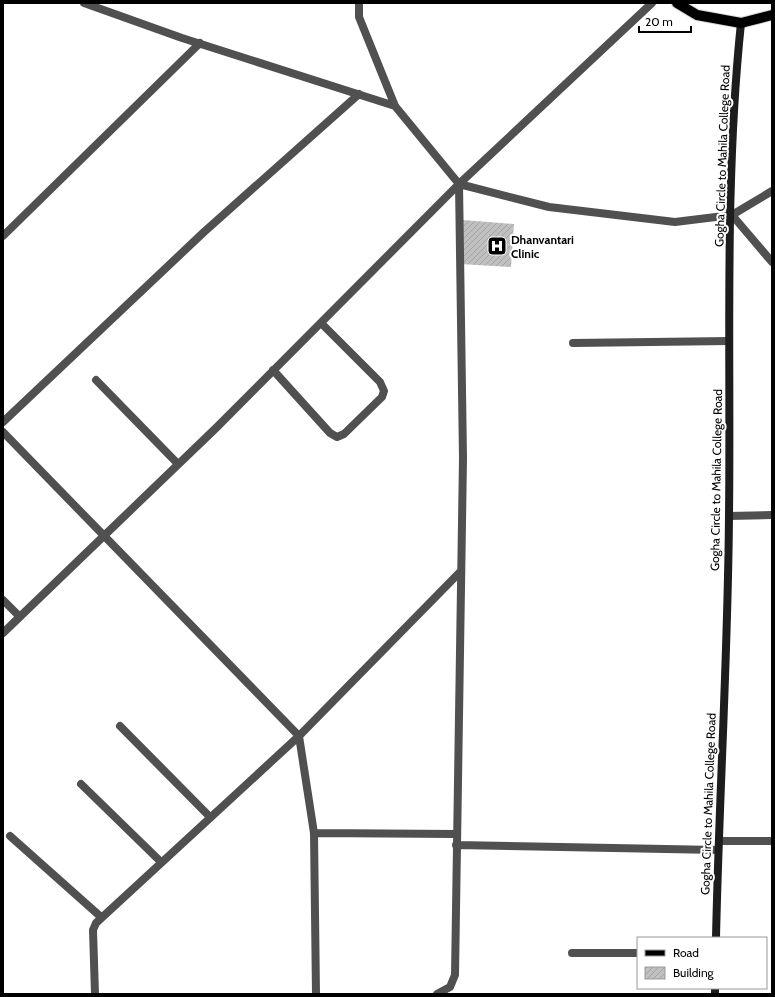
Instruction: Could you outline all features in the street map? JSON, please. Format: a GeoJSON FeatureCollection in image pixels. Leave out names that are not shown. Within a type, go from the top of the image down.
{"type":"FeatureCollection","features":[{"type":"Feature","properties":{"kind":"main road"},"geometry":{"type":"LineString","coordinates":[[677,3],[697,15],[741,23],[772,15]]}},
{"type":"Feature","properties":{"kind":"main road","name":"Gogha Circle to Mahila College Road"},"geometry":{"type":"LineString","coordinates":[[716,937],[729,516],[729,341],[734,88],[741,23]]}},
{"type":"Feature","properties":{"kind":"street"},"geometry":{"type":"LineString","coordinates":[[84,3],[200,43],[395,106]]}},
{"type":"Feature","properties":{"kind":"street"},"geometry":{"type":"LineString","coordinates":[[359,3],[359,17],[395,106],[459,184],[549,207],[675,222],[732,215],[772,190]]}},
{"type":"Feature","properties":{"kind":"street"},"geometry":{"type":"LineString","coordinates":[[3,633],[178,464],[459,184],[652,3]]}},
{"type":"Feature","properties":{"kind":"street"},"geometry":{"type":"LineString","coordinates":[[3,236],[200,43]]}},
{"type":"Feature","properties":{"kind":"street"},"geometry":{"type":"LineString","coordinates":[[3,422],[204,232],[359,94]]}},
{"type":"Feature","properties":{"kind":"street"},"geometry":{"type":"LineString","coordinates":[[437,994],[450,986],[455,975],[463,458],[459,184]]}},
{"type":"Feature","properties":{"kind":"street"},"geometry":{"type":"LineString","coordinates":[[732,215],[772,262]]}},
{"type":"Feature","properties":{"kind":"street"},"geometry":{"type":"LineString","coordinates":[[273,370],[330,433],[337,437],[344,434],[377,402],[382,397],[384,391],[383,386],[321,323]]}},
{"type":"Feature","properties":{"kind":"street"},"geometry":{"type":"LineString","coordinates":[[573,343],[729,341]]}},
{"type":"Feature","properties":{"kind":"street"},"geometry":{"type":"LineString","coordinates":[[96,380],[178,464]]}},
{"type":"Feature","properties":{"kind":"street"},"geometry":{"type":"LineString","coordinates":[[3,432],[299,736],[314,833],[316,994]]}},
{"type":"Feature","properties":{"kind":"street"},"geometry":{"type":"LineString","coordinates":[[729,516],[772,515]]}},
{"type":"Feature","properties":{"kind":"street"},"geometry":{"type":"LineString","coordinates":[[94,994],[93,930],[101,917],[299,736],[461,571]]}},
{"type":"Feature","properties":{"kind":"street"},"geometry":{"type":"LineString","coordinates":[[3,600],[20,617]]}},
{"type":"Feature","properties":{"kind":"street"},"geometry":{"type":"LineString","coordinates":[[120,726],[210,818]]}},
{"type":"Feature","properties":{"kind":"street"},"geometry":{"type":"LineString","coordinates":[[81,784],[161,862]]}},
{"type":"Feature","properties":{"kind":"street"},"geometry":{"type":"LineString","coordinates":[[314,833],[456,834]]}},
{"type":"Feature","properties":{"kind":"street"},"geometry":{"type":"LineString","coordinates":[[10,836],[101,917]]}},
{"type":"Feature","properties":{"kind":"street"},"geometry":{"type":"LineString","coordinates":[[456,845],[718,845],[772,841]]}},
{"type":"Feature","properties":{"kind":"street"},"geometry":{"type":"LineString","coordinates":[[572,953],[637,953]]}},
{"type":"Feature","properties":{"kind":"building"},"geometry":{"type":"Polygon","coordinates":[[[463,220],[514,224],[511,267],[460,264],[463,220]]]}},
{"type":"Feature","properties":{"kind":"place","name":"Dhanvantari Clinic"},"geometry":{"type":"Point","coordinates":[497,246]}}]}
